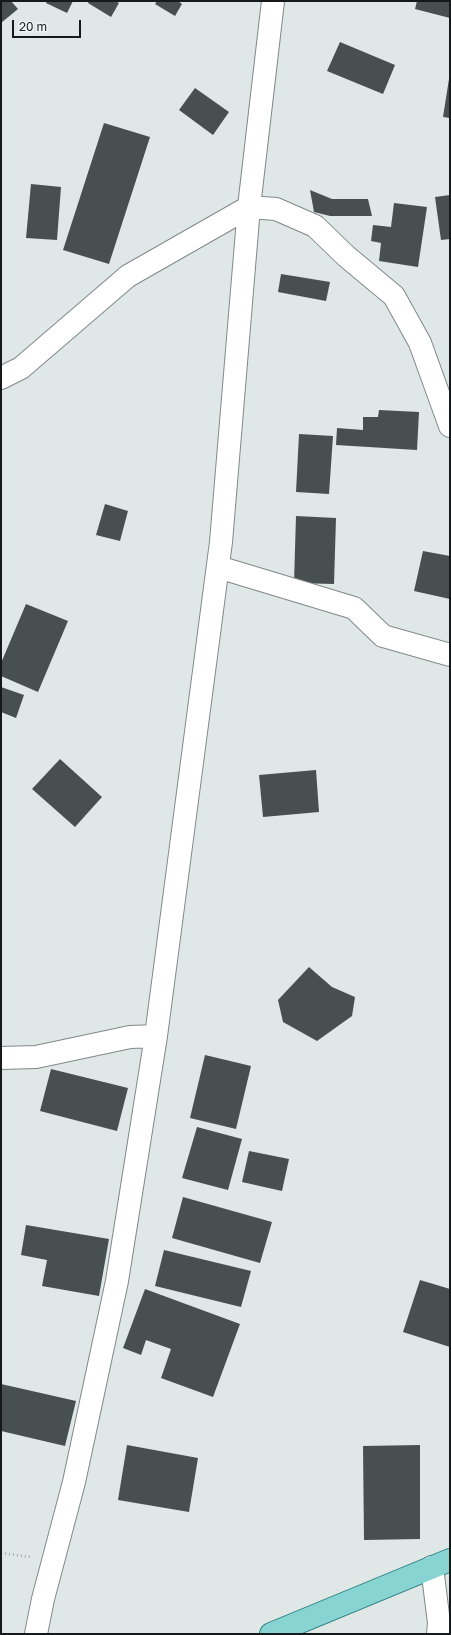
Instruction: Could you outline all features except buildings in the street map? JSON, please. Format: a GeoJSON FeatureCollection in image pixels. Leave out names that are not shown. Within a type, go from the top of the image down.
{"type":"FeatureCollection","features":[{"type":"Feature","properties":{"kind":"main road"},"geometry":{"type":"LineString","coordinates":[[272,1634],[441,1564]]}},
{"type":"Feature","properties":{"kind":"street"},"geometry":{"type":"LineString","coordinates":[[36,1634],[43,1599],[74,1482],[117,1281],[156,1036],[218,567],[249,207],[273,1]]}},
{"type":"Feature","properties":{"kind":"street"},"geometry":{"type":"LineString","coordinates":[[1,378],[21,368],[128,276],[249,207],[276,209],[315,226],[346,256],[394,296],[420,343],[450,426]]}},
{"type":"Feature","properties":{"kind":"street"},"geometry":{"type":"LineString","coordinates":[[218,567],[354,608],[383,636],[450,655]]}},
{"type":"Feature","properties":{"kind":"street"},"geometry":{"type":"LineString","coordinates":[[1,1058],[36,1057],[130,1037],[156,1036]]}},
{"type":"Feature","properties":{"kind":"street"},"geometry":{"type":"LineString","coordinates":[[438,1634],[440,1623],[441,1564]]}},
{"type":"Feature","properties":{"kind":"path"},"geometry":{"type":"LineString","coordinates":[[1,1553],[54,1560]]}}]}
